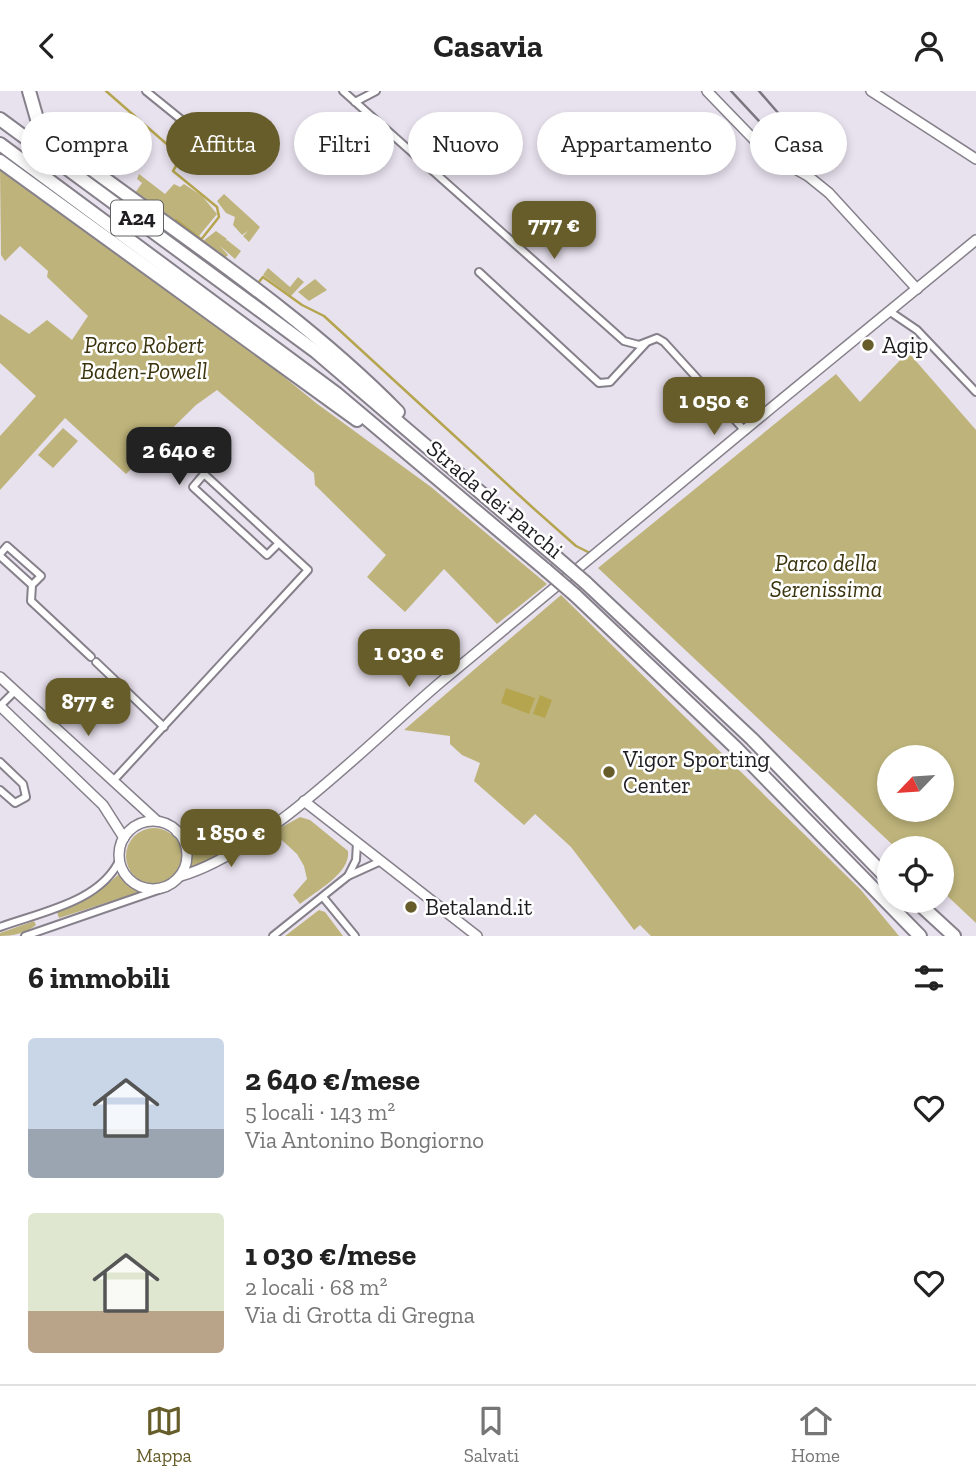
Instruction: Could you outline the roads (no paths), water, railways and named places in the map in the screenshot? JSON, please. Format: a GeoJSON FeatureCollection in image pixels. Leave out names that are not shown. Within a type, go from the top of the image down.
{"type":"FeatureCollection","features":[{"type":"Feature","properties":{"kind":"highway"},"geometry":{"type":"LineString","coordinates":[[29,91],[37,118],[63,148],[308,331],[367,381],[452,468]]}},
{"type":"Feature","properties":{"kind":"highway","name":"Strada dei Parchi"},"geometry":{"type":"LineString","coordinates":[[0,120],[272,319],[452,468],[586,583],[743,730],[877,867]]}},
{"type":"Feature","properties":{"kind":"highway","name":"Strada dei Parchi"},"geometry":{"type":"LineString","coordinates":[[0,144],[265,338],[446,484],[575,595],[735,747],[877,892]]}},
{"type":"Feature","properties":{"kind":"highway"},"geometry":{"type":"LineString","coordinates":[[0,161],[446,484]]}},
{"type":"Feature","properties":{"kind":"highway"},"geometry":{"type":"LineString","coordinates":[[896,913],[914,936]]}},
{"type":"Feature","properties":{"kind":"highway","name":"Strada dei Parchi"},"geometry":{"type":"LineString","coordinates":[[898,913],[920,936]]}},
{"type":"Feature","properties":{"kind":"highway"},"geometry":{"type":"LineString","coordinates":[[920,913],[942,936]]}},
{"type":"Feature","properties":{"kind":"highway"},"geometry":{"type":"LineString","coordinates":[[929,913],[954,936]]}},
{"type":"Feature","properties":{"kind":"street"},"geometry":{"type":"LineString","coordinates":[[146,91],[172,112]]}},
{"type":"Feature","properties":{"kind":"street"},"geometry":{"type":"LineString","coordinates":[[343,91],[624,341],[637,345],[657,338],[664,342],[745,431]]}},
{"type":"Feature","properties":{"kind":"street"},"geometry":{"type":"LineString","coordinates":[[355,102],[376,91]]}},
{"type":"Feature","properties":{"kind":"street"},"geometry":{"type":"LineString","coordinates":[[707,91],[763,150],[824,188],[917,289]]}},
{"type":"Feature","properties":{"kind":"street"},"geometry":{"type":"LineString","coordinates":[[871,91],[976,159]]}},
{"type":"Feature","properties":{"kind":"street"},"geometry":{"type":"LineString","coordinates":[[26,936],[167,887],[181,876],[207,866],[264,830],[304,800],[424,697],[976,240]]}},
{"type":"Feature","properties":{"kind":"street"},"geometry":{"type":"LineString","coordinates":[[479,272],[599,383],[610,382],[647,342]]}},
{"type":"Feature","properties":{"kind":"street"},"geometry":{"type":"LineString","coordinates":[[889,310],[917,330],[976,392]]}},
{"type":"Feature","properties":{"kind":"street"},"geometry":{"type":"LineString","coordinates":[[113,781],[308,570],[279,543],[204,474],[193,487],[267,555],[279,543]]}},
{"type":"Feature","properties":{"kind":"street"},"geometry":{"type":"LineString","coordinates":[[0,540],[41,576],[32,585],[31,601],[164,727]]}},
{"type":"Feature","properties":{"kind":"street"},"geometry":{"type":"LineString","coordinates":[[7,545],[0,555],[32,585]]}},
{"type":"Feature","properties":{"kind":"street"},"geometry":{"type":"LineString","coordinates":[[0,677],[157,821],[176,831],[220,841],[264,830]]}},
{"type":"Feature","properties":{"kind":"street"},"geometry":{"type":"LineString","coordinates":[[15,691],[0,706],[103,805],[124,838]]}},
{"type":"Feature","properties":{"kind":"street"},"geometry":{"type":"LineString","coordinates":[[0,762],[23,784],[26,797],[15,803],[0,790]]}},
{"type":"Feature","properties":{"kind":"street"},"geometry":{"type":"LineString","coordinates":[[304,800],[477,936]]}},
{"type":"Feature","properties":{"kind":"street"},"geometry":{"type":"LineString","coordinates":[[0,927],[98,888],[109,879],[120,859],[124,838],[136,825],[157,821]]}},
{"type":"Feature","properties":{"kind":"street"},"geometry":{"type":"LineString","coordinates":[[176,831],[187,852],[181,876]]}},
{"type":"Feature","properties":{"kind":"street"},"geometry":{"type":"LineString","coordinates":[[348,876],[357,856],[357,843]]}},
{"type":"Feature","properties":{"kind":"street"},"geometry":{"type":"LineString","coordinates":[[120,859],[123,871],[136,885],[148,890],[167,887]]}},
{"type":"Feature","properties":{"kind":"street"},"geometry":{"type":"LineString","coordinates":[[273,936],[348,876],[381,861]]}},
{"type":"Feature","properties":{"kind":"street"},"geometry":{"type":"LineString","coordinates":[[323,897],[355,936]]}},
{"type":"Feature","properties":{"kind":"street"},"geometry":{"type":"LineString","coordinates":[[40,913],[46,929]]}},
{"type":"Feature","properties":{"kind":"waterway"},"geometry":{"type":"LineString","coordinates":[[106,91],[169,146],[179,161],[173,171],[217,207],[219,217],[200,241]]}},
{"type":"Feature","properties":{"kind":"waterway"},"geometry":{"type":"LineString","coordinates":[[176,220],[201,239]]}},
{"type":"Feature","properties":{"kind":"waterway"},"geometry":{"type":"LineString","coordinates":[[258,283],[263,277],[302,305],[324,316],[532,507],[576,546],[590,553]]}},
{"type":"Feature","properties":{"kind":"railway"},"geometry":{"type":"LineString","coordinates":[[731,91],[751,112]]}},
{"type":"Feature","properties":{"kind":"railway"},"geometry":{"type":"LineString","coordinates":[[759,91],[777,112]]}},
{"type":"Feature","properties":{"kind":"place","name":"Agip"},"geometry":{"type":"Point","coordinates":[868,345]}},
{"type":"Feature","properties":{"kind":"place","name":"Vigor Sporting Center"},"geometry":{"type":"Point","coordinates":[609,772]}},
{"type":"Feature","properties":{"kind":"place","name":"Betaland.it"},"geometry":{"type":"Point","coordinates":[411,907]}},
{"type":"Feature","properties":{"kind":"park label","name":"Parco Robert Baden-Powell"},"geometry":{"type":"Point","coordinates":[144,358]}},
{"type":"Feature","properties":{"kind":"park label","name":"Parco della Serenissima"},"geometry":{"type":"Point","coordinates":[826,576]}}]}
